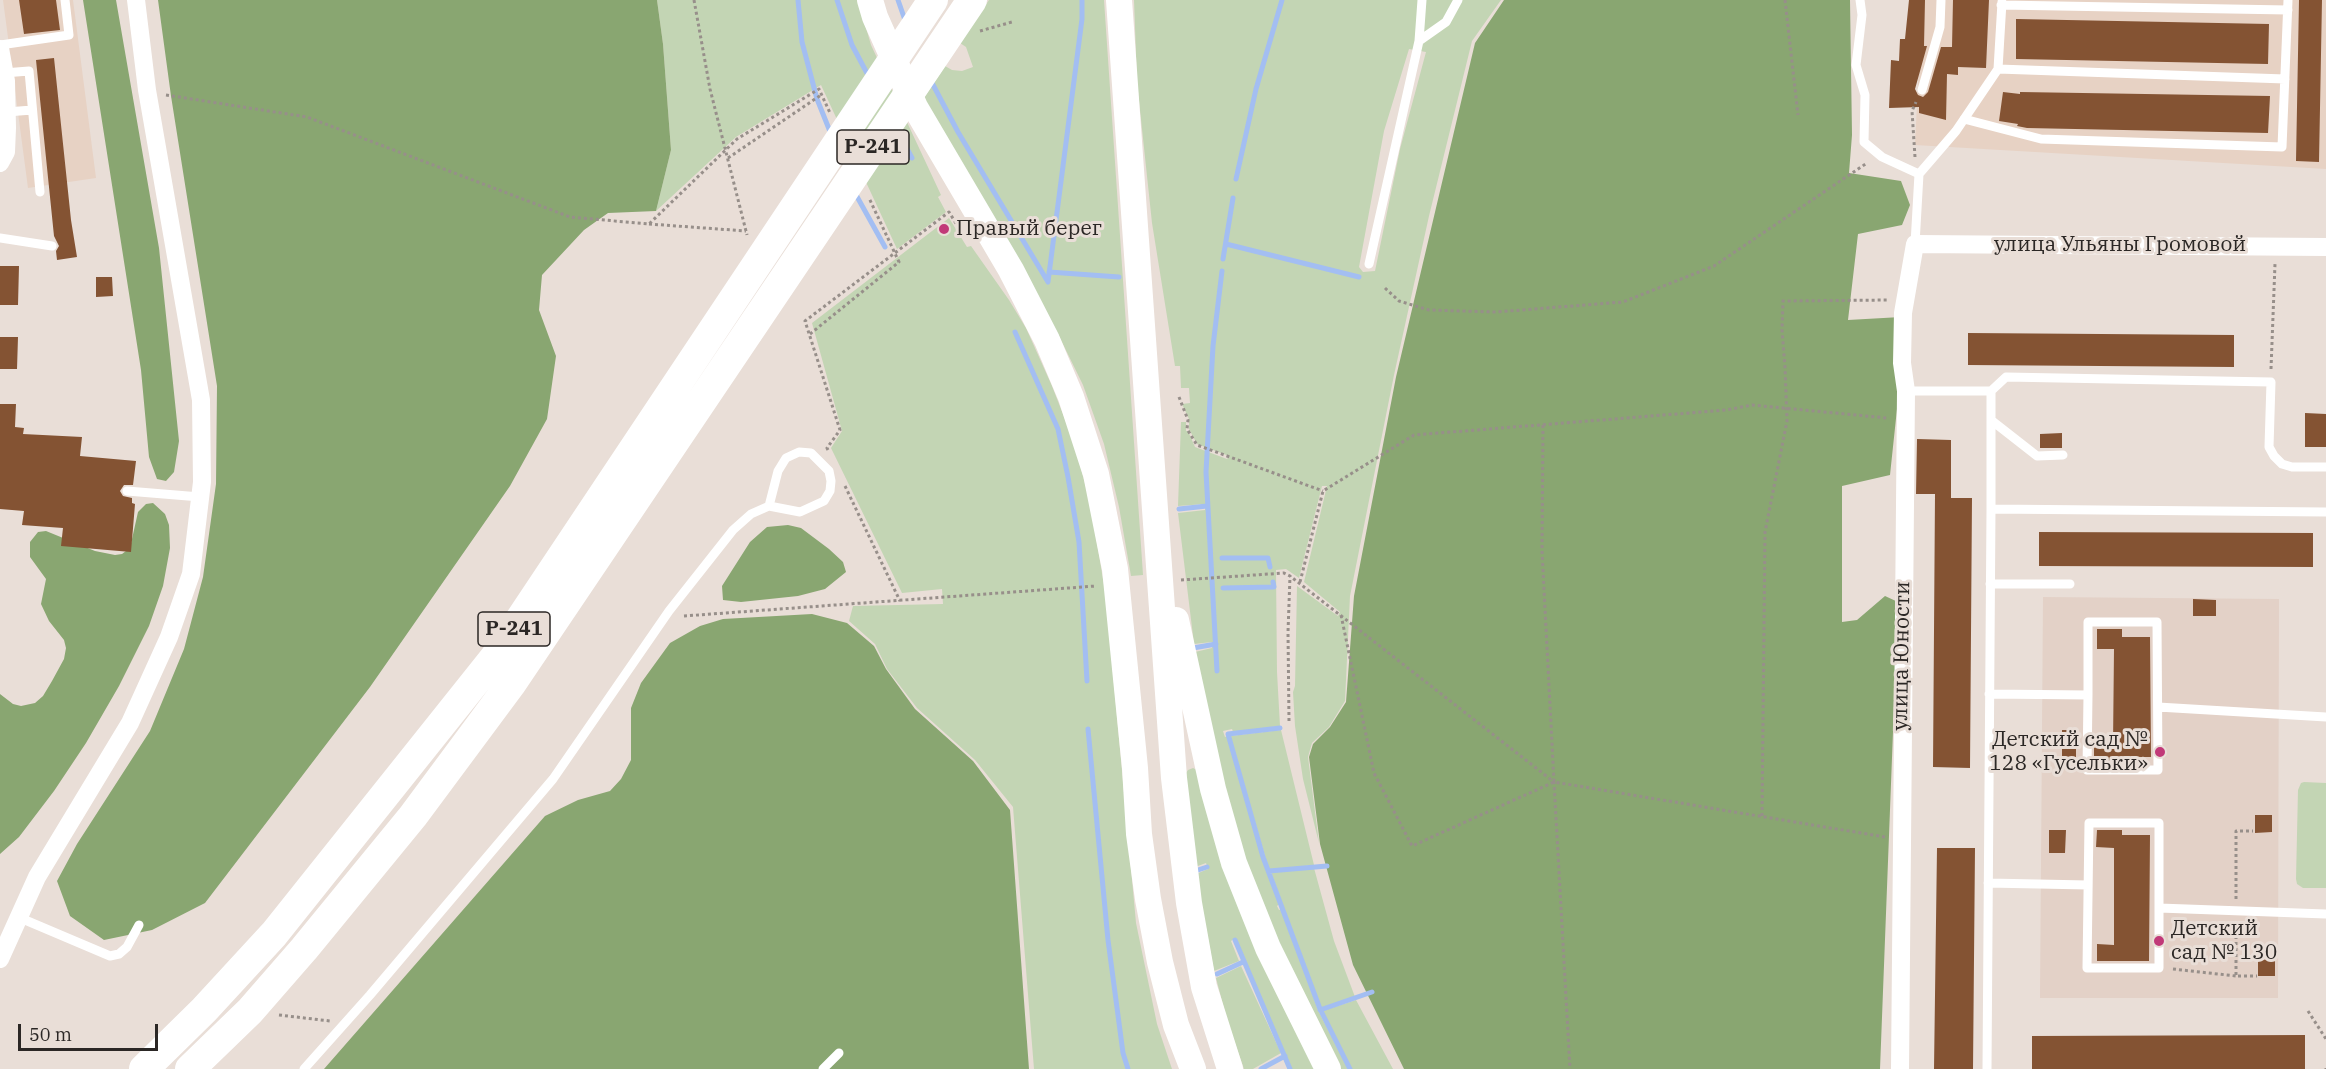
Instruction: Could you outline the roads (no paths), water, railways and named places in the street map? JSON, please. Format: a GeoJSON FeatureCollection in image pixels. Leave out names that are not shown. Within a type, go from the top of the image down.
{"type":"FeatureCollection","features":[{"type":"Feature","properties":{"kind":"highway","name":"Р-241"},"geometry":{"type":"LineString","coordinates":[[190,1069],[250,1011],[304,949],[413,816],[512,684],[972,0]]}},
{"type":"Feature","properties":{"kind":"highway","name":"Р-241"},"geometry":{"type":"LineString","coordinates":[[144,1069],[204,1010],[274,934],[495,657],[927,9]]}},
{"type":"Feature","properties":{"kind":"main road"},"geometry":{"type":"LineString","coordinates":[[870,0],[879,27],[915,107],[1011,270],[1047,340],[1071,397],[1096,474],[1115,569],[1135,768],[1139,834],[1148,898],[1160,962],[1176,1025],[1193,1069]]}},
{"type":"Feature","properties":{"kind":"main road"},"geometry":{"type":"LineString","coordinates":[[1119,0],[1174,778],[1189,903],[1204,987],[1230,1069]]}},
{"type":"Feature","properties":{"kind":"main road"},"geometry":{"type":"LineString","coordinates":[[1157,527],[1212,789],[1234,863],[1268,948],[1328,1069]]}},
{"type":"Feature","properties":{"kind":"street"},"geometry":{"type":"LineString","coordinates":[[0,959],[4,937],[18,917],[37,877],[130,723],[169,637],[191,574],[202,468],[201,399],[147,90],[136,0]]}},
{"type":"Feature","properties":{"kind":"street"},"geometry":{"type":"LineString","coordinates":[[0,47],[7,112],[6,152],[0,163]]}},
{"type":"Feature","properties":{"kind":"street","name":"улица Ульяны Громовой"},"geometry":{"type":"LineString","coordinates":[[1915,243],[2326,247]]}},
{"type":"Feature","properties":{"kind":"street","name":"улица Юности"},"geometry":{"type":"LineString","coordinates":[[1900,1069],[1906,391],[1902,363],[1906,300],[1915,243]]}},
{"type":"Feature","properties":{"kind":"lane"},"geometry":{"type":"LineString","coordinates":[[0,47],[69,35],[65,0]]}},
{"type":"Feature","properties":{"kind":"lane"},"geometry":{"type":"LineString","coordinates":[[1369,264],[1419,41],[1422,0]]}},
{"type":"Feature","properties":{"kind":"lane"},"geometry":{"type":"LineString","coordinates":[[1419,41],[1446,22],[1458,0]]}},
{"type":"Feature","properties":{"kind":"lane"},"geometry":{"type":"LineString","coordinates":[[1860,0],[1862,15],[1856,65],[1865,95],[1864,142],[1882,157],[1919,174]]}},
{"type":"Feature","properties":{"kind":"lane"},"geometry":{"type":"LineString","coordinates":[[1922,90],[1940,27],[1941,0]]}},
{"type":"Feature","properties":{"kind":"lane"},"geometry":{"type":"LineString","coordinates":[[1915,243],[1919,174],[1964,119],[1998,69],[2001,3],[2288,5],[2282,147],[2041,139],[1964,119]]}},
{"type":"Feature","properties":{"kind":"lane"},"geometry":{"type":"LineString","coordinates":[[1998,69],[2285,79]]}},
{"type":"Feature","properties":{"kind":"lane"},"geometry":{"type":"LineString","coordinates":[[3,77],[29,70],[40,192]]}},
{"type":"Feature","properties":{"kind":"lane"},"geometry":{"type":"LineString","coordinates":[[7,112],[32,110]]}},
{"type":"Feature","properties":{"kind":"lane"},"geometry":{"type":"LineString","coordinates":[[0,238],[52,246]]}},
{"type":"Feature","properties":{"kind":"lane"},"geometry":{"type":"LineString","coordinates":[[1906,391],[1991,391],[2006,377],[2271,382],[2269,447],[2274,456],[2282,464],[2326,467]]}},
{"type":"Feature","properties":{"kind":"lane"},"geometry":{"type":"LineString","coordinates":[[1987,1069],[1991,391]]}},
{"type":"Feature","properties":{"kind":"lane"},"geometry":{"type":"LineString","coordinates":[[1991,420],[2037,456],[2062,455]]}},
{"type":"Feature","properties":{"kind":"lane"},"geometry":{"type":"LineString","coordinates":[[304,1069],[370,995],[553,778],[669,611],[713,553],[751,514],[769,506],[785,511],[800,512],[824,501],[830,491],[829,471],[811,453],[799,452],[786,458],[777,471],[769,506]]}},
{"type":"Feature","properties":{"kind":"lane"},"geometry":{"type":"LineString","coordinates":[[127,491],[200,497]]}},
{"type":"Feature","properties":{"kind":"lane"},"geometry":{"type":"LineString","coordinates":[[1991,509],[2326,512]]}},
{"type":"Feature","properties":{"kind":"lane"},"geometry":{"type":"LineString","coordinates":[[1990,584],[2070,584]]}},
{"type":"Feature","properties":{"kind":"lane"},"geometry":{"type":"LineString","coordinates":[[2088,622],[2157,622],[2158,770],[2087,770],[2088,695],[2088,622]]}},
{"type":"Feature","properties":{"kind":"lane"},"geometry":{"type":"LineString","coordinates":[[1989,694],[2088,695]]}},
{"type":"Feature","properties":{"kind":"lane"},"geometry":{"type":"LineString","coordinates":[[2158,707],[2326,717]]}},
{"type":"Feature","properties":{"kind":"lane"},"geometry":{"type":"LineString","coordinates":[[2088,823],[2159,823],[2159,908],[2159,968],[2087,968],[2088,823]]}},
{"type":"Feature","properties":{"kind":"lane"},"geometry":{"type":"LineString","coordinates":[[1988,883],[2088,885]]}},
{"type":"Feature","properties":{"kind":"lane"},"geometry":{"type":"LineString","coordinates":[[2159,908],[2326,914]]}},
{"type":"Feature","properties":{"kind":"lane"},"geometry":{"type":"LineString","coordinates":[[18,917],[111,956],[119,954],[127,947],[139,925]]}},
{"type":"Feature","properties":{"kind":"lane"},"geometry":{"type":"LineString","coordinates":[[823,1069],[840,1053]]}},
{"type":"Feature","properties":{"kind":"waterway"},"geometry":{"type":"LineString","coordinates":[[798,0],[802,42],[817,99],[831,134]]}},
{"type":"Feature","properties":{"kind":"waterway"},"geometry":{"type":"LineString","coordinates":[[837,0],[852,45],[869,77]]}},
{"type":"Feature","properties":{"kind":"waterway"},"geometry":{"type":"LineString","coordinates":[[898,0],[906,23]]}},
{"type":"Feature","properties":{"kind":"waterway"},"geometry":{"type":"LineString","coordinates":[[931,81],[958,132],[1048,282],[1082,19],[1082,0]]}},
{"type":"Feature","properties":{"kind":"waterway"},"geometry":{"type":"LineString","coordinates":[[1236,179],[1256,89],[1282,0]]}},
{"type":"Feature","properties":{"kind":"waterway"},"geometry":{"type":"LineString","coordinates":[[897,130],[912,158]]}},
{"type":"Feature","properties":{"kind":"waterway"},"geometry":{"type":"LineString","coordinates":[[855,193],[885,247]]}},
{"type":"Feature","properties":{"kind":"waterway"},"geometry":{"type":"LineString","coordinates":[[1223,259],[1233,198]]}},
{"type":"Feature","properties":{"kind":"waterway"},"geometry":{"type":"LineString","coordinates":[[1226,244],[1359,277]]}},
{"type":"Feature","properties":{"kind":"waterway"},"geometry":{"type":"LineString","coordinates":[[1217,671],[1206,472],[1213,346],[1222,271]]}},
{"type":"Feature","properties":{"kind":"waterway"},"geometry":{"type":"LineString","coordinates":[[1049,272],[1119,277]]}},
{"type":"Feature","properties":{"kind":"waterway"},"geometry":{"type":"LineString","coordinates":[[1015,332],[1058,429],[1068,477],[1079,542],[1087,681]]}},
{"type":"Feature","properties":{"kind":"waterway"},"geometry":{"type":"LineString","coordinates":[[1179,509],[1207,506]]}},
{"type":"Feature","properties":{"kind":"waterway"},"geometry":{"type":"LineString","coordinates":[[1222,558],[1268,558],[1270,567]]}},
{"type":"Feature","properties":{"kind":"waterway"},"geometry":{"type":"LineString","coordinates":[[1223,588],[1274,587],[1273,582]]}},
{"type":"Feature","properties":{"kind":"waterway"},"geometry":{"type":"LineString","coordinates":[[1193,648],[1216,644]]}},
{"type":"Feature","properties":{"kind":"waterway"},"geometry":{"type":"LineString","coordinates":[[1280,728],[1228,734],[1263,857],[1320,1009],[1350,1069]]}},
{"type":"Feature","properties":{"kind":"waterway"},"geometry":{"type":"LineString","coordinates":[[1088,729],[1108,940],[1123,1053],[1128,1069]]}},
{"type":"Feature","properties":{"kind":"waterway"},"geometry":{"type":"LineString","coordinates":[[1269,871],[1327,866]]}},
{"type":"Feature","properties":{"kind":"waterway"},"geometry":{"type":"LineString","coordinates":[[1195,871],[1207,867]]}},
{"type":"Feature","properties":{"kind":"waterway"},"geometry":{"type":"LineString","coordinates":[[1235,940],[1290,1069]]}},
{"type":"Feature","properties":{"kind":"waterway"},"geometry":{"type":"LineString","coordinates":[[1217,974],[1243,962]]}},
{"type":"Feature","properties":{"kind":"waterway"},"geometry":{"type":"LineString","coordinates":[[1320,1010],[1372,992]]}},
{"type":"Feature","properties":{"kind":"waterway"},"geometry":{"type":"LineString","coordinates":[[1261,1069],[1285,1056]]}},
{"type":"Feature","properties":{"kind":"place","name":"Правый берег"},"geometry":{"type":"Point","coordinates":[944,229]}},
{"type":"Feature","properties":{"kind":"place","name":"Детский сад № 128 «Гусельки»"},"geometry":{"type":"Point","coordinates":[2160,752]}},
{"type":"Feature","properties":{"kind":"place","name":"Детский сад № 130"},"geometry":{"type":"Point","coordinates":[2159,941]}}]}
